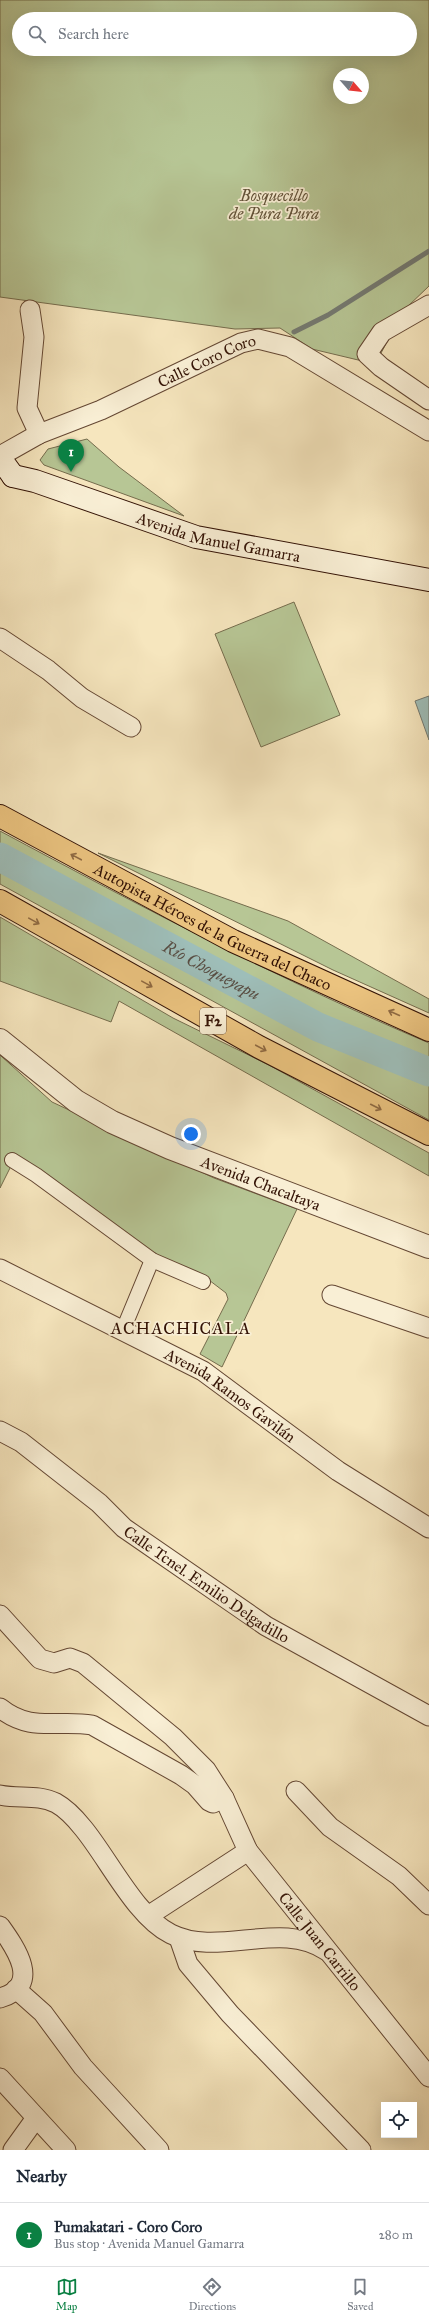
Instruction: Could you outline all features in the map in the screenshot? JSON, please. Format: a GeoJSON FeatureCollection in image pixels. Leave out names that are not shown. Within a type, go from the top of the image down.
{"type":"FeatureCollection","features":[{"type":"Feature","properties":{"kind":"highway","name":"Autopista Héroes de la Guerra del Chaco"},"geometry":{"type":"LineString","coordinates":[[0,816],[233,941],[429,1030]]}},
{"type":"Feature","properties":{"kind":"highway","name":"F2"},"geometry":{"type":"LineString","coordinates":[[0,901],[259,1047],[429,1134]]}},
{"type":"Feature","properties":{"kind":"street"},"geometry":{"type":"LineString","coordinates":[[429,306],[382,332],[367,354],[380,367],[429,400]]}},
{"type":"Feature","properties":{"kind":"street"},"geometry":{"type":"LineString","coordinates":[[30,310],[34,337],[27,408],[39,434]]}},
{"type":"Feature","properties":{"kind":"street","name":"Calle Coro Coro"},"geometry":{"type":"LineString","coordinates":[[0,457],[39,434],[101,410],[241,343],[258,339],[290,347],[429,430]]}},
{"type":"Feature","properties":{"kind":"street"},"geometry":{"type":"LineString","coordinates":[[0,457],[7,481]]}},
{"type":"Feature","properties":{"kind":"street","name":"Avenida Manuel Gamarra"},"geometry":{"type":"LineString","coordinates":[[7,481],[35,481],[196,538],[429,580]]}},
{"type":"Feature","properties":{"kind":"street"},"geometry":{"type":"LineString","coordinates":[[0,638],[48,670],[82,698],[131,726]]}},
{"type":"Feature","properties":{"kind":"street","name":"Avenida Chacaltaya"},"geometry":{"type":"LineString","coordinates":[[0,1040],[76,1101],[112,1122],[170,1148],[429,1248]]}},
{"type":"Feature","properties":{"kind":"street"},"geometry":{"type":"LineString","coordinates":[[12,1160],[36,1175],[152,1260],[203,1282]]}},
{"type":"Feature","properties":{"kind":"street"},"geometry":{"type":"LineString","coordinates":[[124,1330],[152,1260]]}},
{"type":"Feature","properties":{"kind":"street","name":"Avenida Ramos Gavilán"},"geometry":{"type":"LineString","coordinates":[[0,1269],[203,1370],[338,1471],[429,1528]]}},
{"type":"Feature","properties":{"kind":"street"},"geometry":{"type":"LineString","coordinates":[[332,1295],[429,1328]]}},
{"type":"Feature","properties":{"kind":"street","name":"Calle Tcnel. Emilio Delgadillo"},"geometry":{"type":"LineString","coordinates":[[0,1431],[21,1442],[99,1503],[124,1528],[266,1626],[429,1716]]}},
{"type":"Feature","properties":{"kind":"street","name":"Calle Juan Carrillo"},"geometry":{"type":"LineString","coordinates":[[0,1615],[40,1659],[54,1663],[70,1658],[83,1663],[174,1737],[206,1770],[224,1798],[248,1850],[429,2076]]}},
{"type":"Feature","properties":{"kind":"street"},"geometry":{"type":"LineString","coordinates":[[0,1708],[7,1714],[33,1724],[76,1723],[92,1725],[181,1775],[195,1785],[208,1801],[213,1803],[224,1798]]}},
{"type":"Feature","properties":{"kind":"street"},"geometry":{"type":"LineString","coordinates":[[296,1791],[330,1827],[399,1876],[429,1905]]}},
{"type":"Feature","properties":{"kind":"street"},"geometry":{"type":"LineString","coordinates":[[0,1795],[47,1799],[68,1811],[93,1841],[128,1892],[148,1916],[160,1927],[179,1938],[197,1942],[272,1938],[315,1943],[333,1956]]}},
{"type":"Feature","properties":{"kind":"street"},"geometry":{"type":"LineString","coordinates":[[148,1916],[248,1850]]}},
{"type":"Feature","properties":{"kind":"street"},"geometry":{"type":"LineString","coordinates":[[0,1926],[19,1954],[23,1964],[23,1973],[8,1993],[43,2014],[83,2067],[159,2150]]}},
{"type":"Feature","properties":{"kind":"street"},"geometry":{"type":"LineString","coordinates":[[179,1938],[188,1964],[230,2014],[361,2150]]}},
{"type":"Feature","properties":{"kind":"street"},"geometry":{"type":"LineString","coordinates":[[0,2078],[66,2150]]}},
{"type":"Feature","properties":{"kind":"street"},"geometry":{"type":"LineString","coordinates":[[14,2150],[36,2118]]}},
{"type":"Feature","properties":{"kind":"green space","name":"Bosquecillo de Pura Pura"},"geometry":{"type":"Polygon","coordinates":[[[0,0],[429,0],[429,286],[405,309],[375,364],[312,349],[280,328],[235,329],[0,297],[0,0]]]}},
{"type":"Feature","properties":{"kind":"green space"},"geometry":{"type":"Polygon","coordinates":[[[87,439],[119,467],[184,516],[44,465],[40,460],[48,449],[87,439]]]}},
{"type":"Feature","properties":{"kind":"green space"},"geometry":{"type":"Polygon","coordinates":[[[294,602],[340,715],[261,747],[215,634],[294,602]]]}},
{"type":"Feature","properties":{"kind":"green space"},"geometry":{"type":"Polygon","coordinates":[[[0,831],[212,942],[320,994],[429,1043],[429,1059],[325,1018],[0,845],[0,831]]]}},
{"type":"Feature","properties":{"kind":"green space"},"geometry":{"type":"Polygon","coordinates":[[[98,853],[288,921],[429,999],[429,1013],[333,970],[98,853]]]}},
{"type":"Feature","properties":{"kind":"green space"},"geometry":{"type":"Polygon","coordinates":[[[0,870],[315,1037],[429,1082],[429,1120],[0,884],[0,870]]]}},
{"type":"Feature","properties":{"kind":"green space"},"geometry":{"type":"Polygon","coordinates":[[[0,917],[173,1018],[269,1065],[429,1153],[429,1176],[119,1001],[111,1022],[0,981],[0,917]]]}},
{"type":"Feature","properties":{"kind":"green space"},"geometry":{"type":"Polygon","coordinates":[[[0,1055],[52,1102],[214,1178],[297,1209],[222,1367],[200,1354],[228,1299],[226,1293],[205,1277],[156,1255],[15,1158],[0,1188],[0,1055]]]}},
{"type":"Feature","properties":{"kind":"water"},"geometry":{"type":"Polygon","coordinates":[[[429,696],[429,740],[415,701],[429,696]]]}},
{"type":"Feature","properties":{"kind":"waterway"},"geometry":{"type":"LineString","coordinates":[[294,332],[328,315],[429,251]]}},
{"type":"Feature","properties":{"kind":"waterway","name":"Río Choqueyapu"},"geometry":{"type":"LineString","coordinates":[[0,857],[318,1027],[429,1072]]}},
{"type":"Feature","properties":{"kind":"place","name":"Pumakatari - Coro Coro"},"geometry":{"type":"Point","coordinates":[71,472]}},
{"type":"Feature","properties":{"kind":"district","name":"ACHACHICALA"},"geometry":{"type":"Point","coordinates":[181,1328]}}]}
